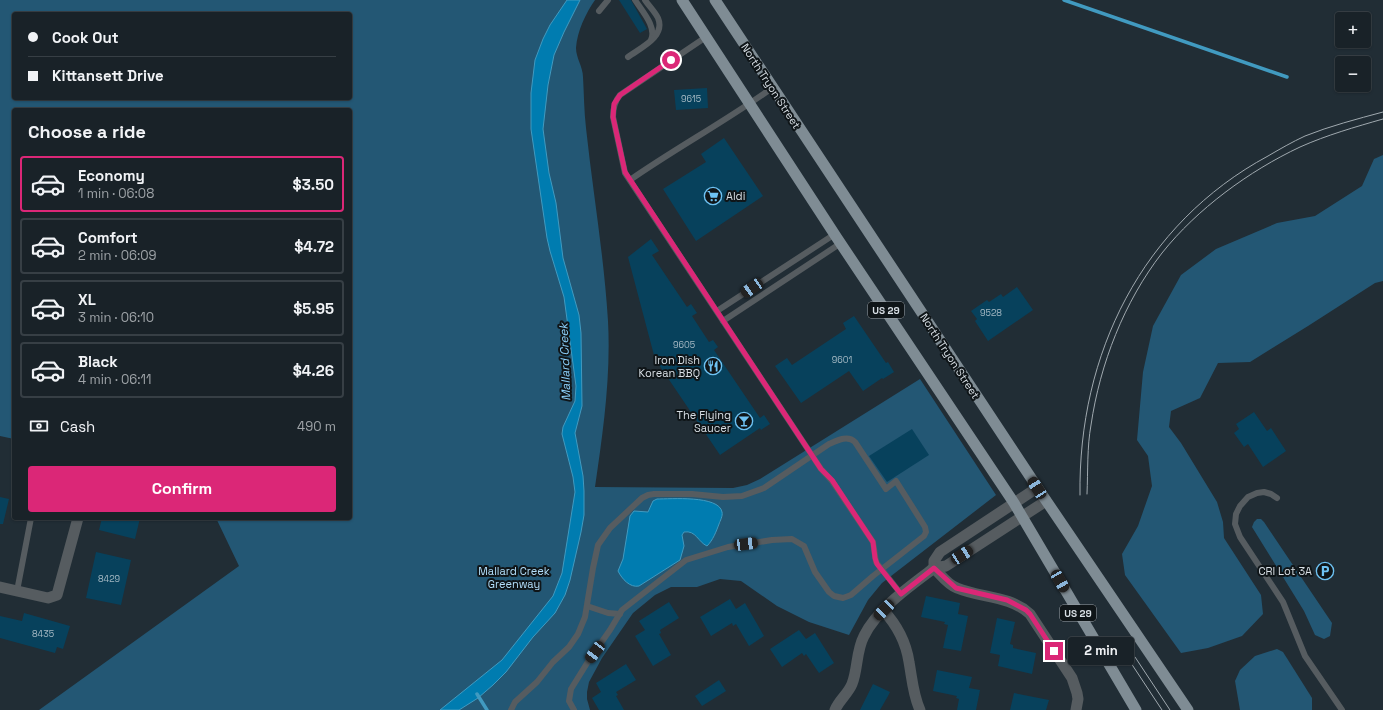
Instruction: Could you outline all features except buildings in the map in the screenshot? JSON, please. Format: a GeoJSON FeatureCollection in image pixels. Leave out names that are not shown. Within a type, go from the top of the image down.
{"type":"FeatureCollection","features":[{"type":"Feature","properties":{"kind":"main road","name":"US 29"},"geometry":{"type":"LineString","coordinates":[[682,0],[1014,503],[1136,710]]}},
{"type":"Feature","properties":{"kind":"main road","name":"North Tryon Street"},"geometry":{"type":"LineString","coordinates":[[715,0],[1037,488],[1188,710]]}},
{"type":"Feature","properties":{"kind":"street"},"geometry":{"type":"LineString","coordinates":[[1037,488],[940,552],[934,561],[934,568],[956,588],[1007,600],[1021,607],[1030,614],[1072,678],[1078,699],[1076,710]]}},
{"type":"Feature","properties":{"kind":"street"},"geometry":{"type":"LineString","coordinates":[[835,710],[851,686],[864,636],[872,623],[884,610],[901,594],[934,568],[946,566],[1046,500]]}},
{"type":"Feature","properties":{"kind":"street"},"geometry":{"type":"LineString","coordinates":[[0,587],[48,598],[57,595],[77,520]]}},
{"type":"Feature","properties":{"kind":"street"},"geometry":{"type":"LineString","coordinates":[[884,610],[893,621],[906,649],[914,693],[920,710]]}},
{"type":"Feature","properties":{"kind":"lane"},"geometry":{"type":"LineString","coordinates":[[599,12],[608,0]]}},
{"type":"Feature","properties":{"kind":"lane"},"geometry":{"type":"LineString","coordinates":[[635,0],[652,28],[653,35],[650,41]]}},
{"type":"Feature","properties":{"kind":"lane"},"geometry":{"type":"LineString","coordinates":[[628,57],[656,36],[659,24],[656,15],[645,0]]}},
{"type":"Feature","properties":{"kind":"lane"},"geometry":{"type":"LineString","coordinates":[[706,37],[620,95],[617,99],[613,110],[613,117],[623,166],[630,180],[811,455],[821,469],[832,480],[873,542],[875,558],[881,569],[901,594]]}},
{"type":"Feature","properties":{"kind":"lane"},"geometry":{"type":"LineString","coordinates":[[630,180],[670,153],[751,104],[772,88]]}},
{"type":"Feature","properties":{"kind":"lane"},"geometry":{"type":"LineString","coordinates":[[717,311],[838,238]]}},
{"type":"Feature","properties":{"kind":"lane"},"geometry":{"type":"LineString","coordinates":[[723,321],[838,238]]}},
{"type":"Feature","properties":{"kind":"lane"},"geometry":{"type":"LineString","coordinates":[[510,710],[515,702],[537,682],[553,662],[569,646],[583,624],[598,545],[614,524],[642,498],[648,495],[692,494],[723,497],[742,496],[764,488],[811,455],[829,444],[845,438],[852,439],[856,442],[886,488],[896,481],[926,529],[924,536],[849,596],[837,597],[829,592],[818,578],[804,546],[796,540],[788,538],[728,547],[686,560],[626,606],[620,614],[571,689],[569,701],[574,710]]}},
{"type":"Feature","properties":{"kind":"lane"},"geometry":{"type":"LineString","coordinates":[[1277,498],[1264,492],[1248,497],[1240,506],[1236,514],[1236,524],[1240,537],[1283,602],[1305,656],[1342,710]]}},
{"type":"Feature","properties":{"kind":"lane"},"geometry":{"type":"LineString","coordinates":[[17,591],[31,520]]}},
{"type":"Feature","properties":{"kind":"lane"},"geometry":{"type":"LineString","coordinates":[[587,606],[608,613],[620,614]]}},
{"type":"Feature","properties":{"kind":"green space","name":"Mallard Creek Greenway"},"geometry":{"type":"Polygon","coordinates":[[[0,0],[595,0],[582,22],[576,48],[583,73],[585,122],[601,249],[609,342],[607,384],[595,487],[733,488],[747,485],[760,479],[920,379],[996,495],[882,583],[868,600],[849,635],[809,622],[777,606],[741,581],[720,579],[697,587],[671,587],[655,595],[633,613],[602,658],[589,682],[587,699],[590,710],[39,710],[239,566],[217,520],[352,520],[352,108],[12,108],[12,439],[0,436],[0,0]]]}},
{"type":"Feature","properties":{"kind":"green space"},"geometry":{"type":"Polygon","coordinates":[[[1383,155],[1383,281],[1375,283],[1250,362],[1218,363],[1200,398],[1171,411],[1169,427],[1181,443],[1217,502],[1223,522],[1224,538],[1261,595],[1263,614],[1242,636],[1208,648],[1181,653],[1125,575],[1122,554],[1138,526],[1152,486],[1148,456],[1137,440],[1143,372],[1153,326],[1181,275],[1216,249],[1277,223],[1315,216],[1362,186],[1374,159],[1383,155]]]}},
{"type":"Feature","properties":{"kind":"green space"},"geometry":{"type":"Polygon","coordinates":[[[1257,519],[1261,519],[1264,522],[1332,623],[1330,636],[1324,639],[1315,635],[1304,611],[1252,527],[1257,519]]]}},
{"type":"Feature","properties":{"kind":"green space"},"geometry":{"type":"Polygon","coordinates":[[[1277,649],[1283,652],[1312,698],[1312,710],[1240,710],[1235,681],[1240,670],[1255,656],[1277,649]]]}},
{"type":"Feature","properties":{"kind":"shaded area"},"geometry":{"type":"Polygon","coordinates":[[[567,0],[580,0],[554,55],[548,85],[543,129],[549,173],[556,203],[563,258],[579,315],[581,333],[582,406],[575,433],[583,476],[584,491],[584,515],[581,532],[570,580],[565,595],[555,613],[533,637],[506,672],[478,698],[459,710],[440,710],[502,660],[553,596],[562,573],[575,492],[573,477],[562,434],[563,427],[575,401],[576,386],[564,297],[547,238],[531,129],[531,93],[535,60],[543,39],[550,25],[567,0]]]}},
{"type":"Feature","properties":{"kind":"shaded area"},"geometry":{"type":"Polygon","coordinates":[[[657,499],[704,500],[719,507],[722,512],[722,517],[714,536],[707,546],[694,534],[684,532],[682,535],[684,546],[680,560],[639,586],[632,586],[624,580],[618,571],[623,559],[630,516],[634,511],[648,512],[653,501],[657,499]]]}},
{"type":"Feature","properties":{"kind":"waterway"},"geometry":{"type":"LineString","coordinates":[[1064,0],[1287,77]]}},
{"type":"Feature","properties":{"kind":"waterway"},"geometry":{"type":"LineString","coordinates":[[477,694],[487,710]]}},
{"type":"Feature","properties":{"kind":"tram line"},"geometry":{"type":"LineString","coordinates":[[1080,495],[1082,443],[1091,392],[1105,344],[1126,298],[1153,256],[1185,218],[1224,184],[1268,156],[1305,136],[1383,112]]}},
{"type":"Feature","properties":{"kind":"tram line"},"geometry":{"type":"LineString","coordinates":[[1087,494],[1090,433],[1095,402],[1107,357],[1125,313],[1136,292],[1162,253],[1191,221],[1243,179],[1300,147],[1383,119]]}},
{"type":"Feature","properties":{"kind":"tram line"},"geometry":{"type":"LineString","coordinates":[[1135,657],[1170,710]]}},
{"type":"Feature","properties":{"kind":"tram line"},"geometry":{"type":"LineString","coordinates":[[1129,660],[1162,710]]}},
{"type":"Feature","properties":{"kind":"place","name":"Aldi"},"geometry":{"type":"Point","coordinates":[713,196]}},
{"type":"Feature","properties":{"kind":"place","name":"Iron Dish Korean BBQ"},"geometry":{"type":"Point","coordinates":[713,366]}},
{"type":"Feature","properties":{"kind":"place","name":"The Flying Saucer"},"geometry":{"type":"Point","coordinates":[744,421]}},
{"type":"Feature","properties":{"kind":"place","name":"CRI Lot 3A"},"geometry":{"type":"Point","coordinates":[1325,571]}},
{"type":"Feature","properties":{"kind":"route"},"geometry":{"type":"LineString","coordinates":[[671,60],[620,95],[614,104],[613,117],[625,172],[808,450],[823,472],[832,480],[873,542],[877,564],[901,594],[934,568],[952,586],[956,588],[1014,603],[1030,614],[1054,651]]}},
{"type":"Feature","properties":{"kind":"water label","name":"Mallard Creek"},"geometry":{"type":"Point","coordinates":[565,362]}}]}
